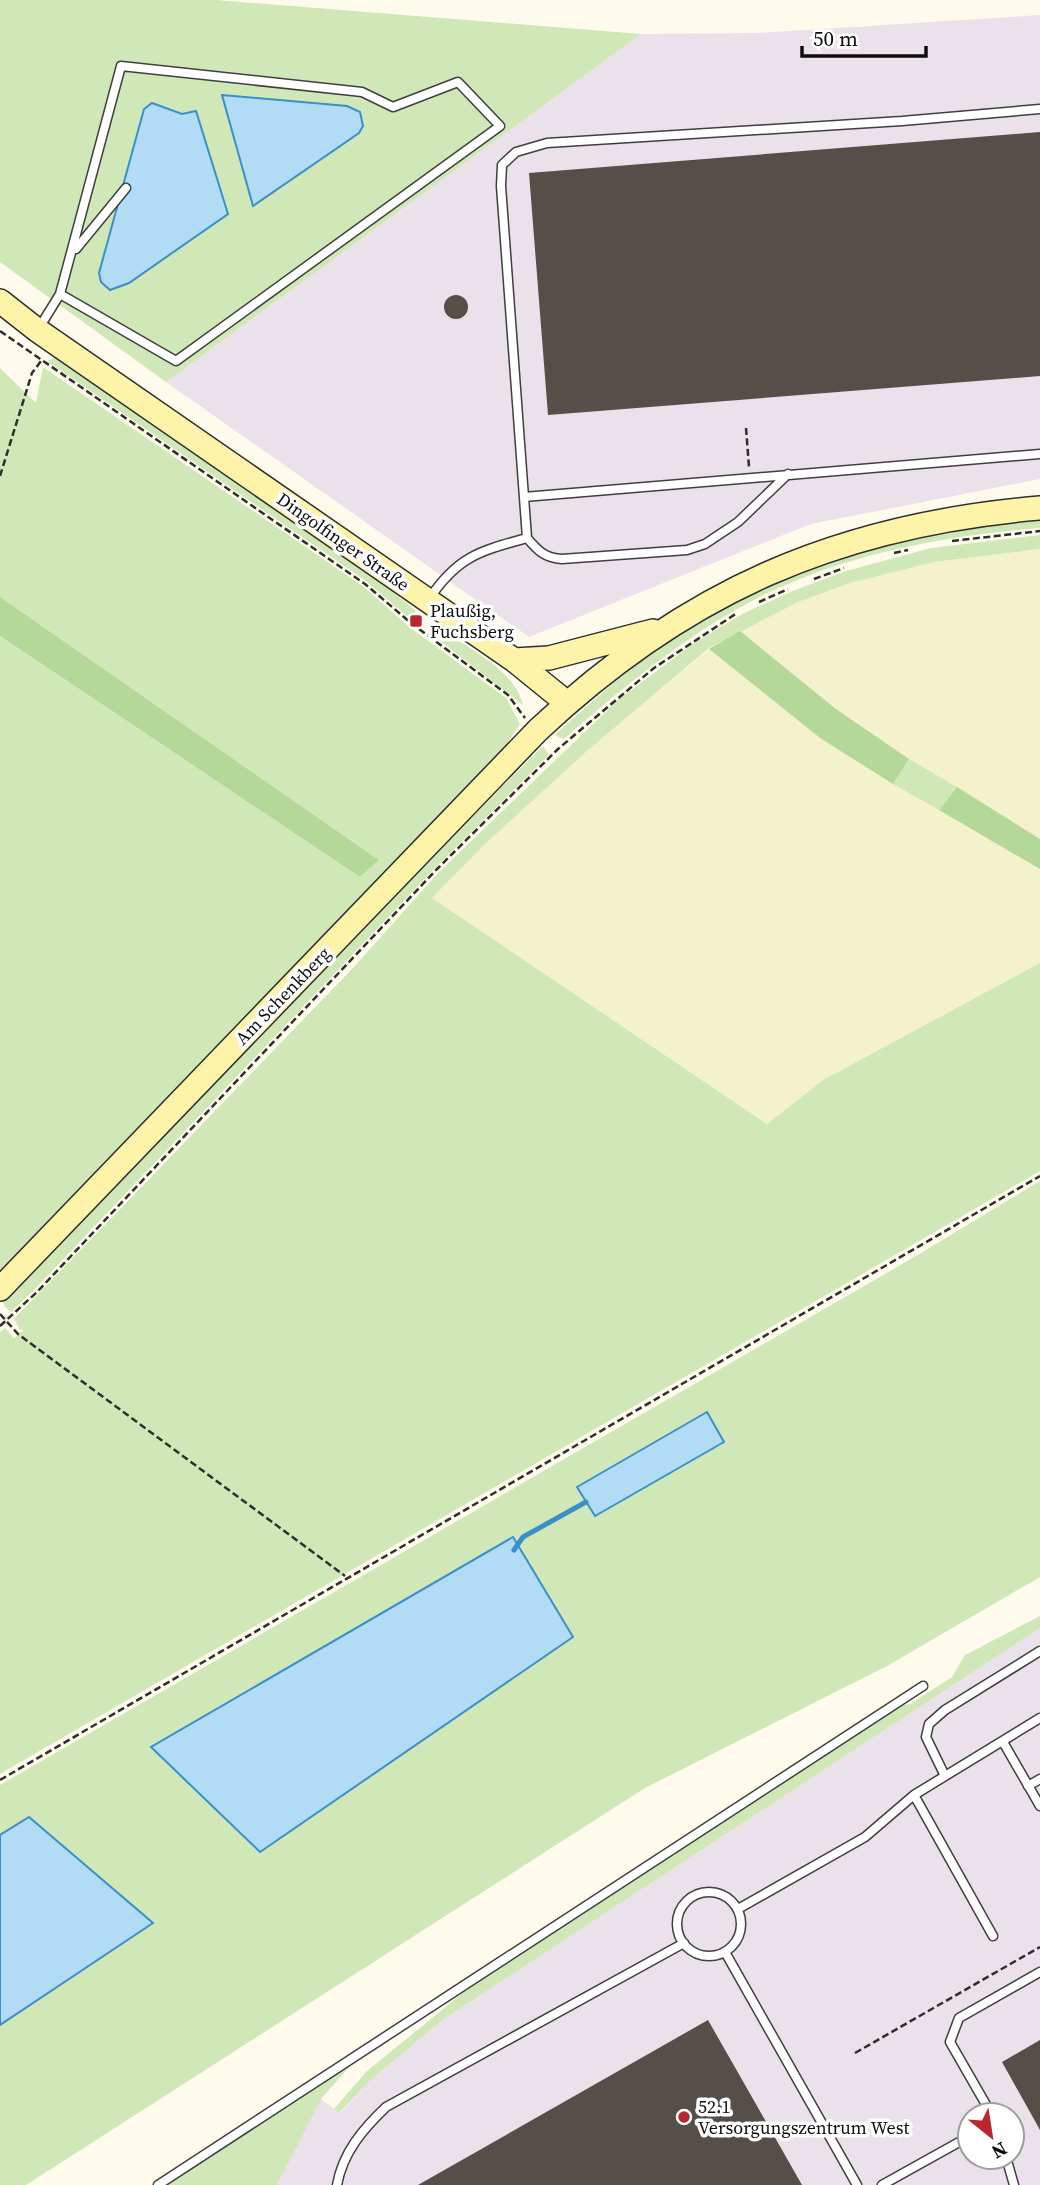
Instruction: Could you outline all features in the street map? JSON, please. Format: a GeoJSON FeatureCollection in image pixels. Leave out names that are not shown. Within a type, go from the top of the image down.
{"type":"FeatureCollection","features":[{"type":"Feature","properties":{"kind":"main road","name":"Dingolfinger Straße"},"geometry":{"type":"LineString","coordinates":[[0,301],[46,336],[514,660],[567,703]]}},
{"type":"Feature","properties":{"kind":"main road"},"geometry":{"type":"LineString","coordinates":[[567,703],[662,629],[733,589],[843,544],[921,523],[1040,508]]}},
{"type":"Feature","properties":{"kind":"main road"},"geometry":{"type":"LineString","coordinates":[[514,660],[549,658],[662,629]]}},
{"type":"Feature","properties":{"kind":"main road","name":"Am Schenkberg"},"geometry":{"type":"LineString","coordinates":[[0,1289],[567,703]]}},
{"type":"Feature","properties":{"kind":"lane"},"geometry":{"type":"LineString","coordinates":[[46,336],[74,251],[121,66],[362,92],[393,107],[458,82],[500,125],[176,361],[60,294]]}},
{"type":"Feature","properties":{"kind":"lane"},"geometry":{"type":"LineString","coordinates":[[788,474],[722,535],[687,550],[562,559],[549,558],[527,538],[501,186],[502,164],[516,152],[547,143],[902,121],[1040,109]]}},
{"type":"Feature","properties":{"kind":"lane"},"geometry":{"type":"LineString","coordinates":[[74,251],[126,188]]}},
{"type":"Feature","properties":{"kind":"lane"},"geometry":{"type":"LineString","coordinates":[[524,497],[1040,454]]}},
{"type":"Feature","properties":{"kind":"lane"},"geometry":{"type":"LineString","coordinates":[[428,601],[442,580],[475,552],[527,538]]}},
{"type":"Feature","properties":{"kind":"lane"},"geometry":{"type":"LineString","coordinates":[[945,1776],[926,1737],[929,1724],[945,1710],[1040,1651]]}},
{"type":"Feature","properties":{"kind":"lane"},"geometry":{"type":"LineString","coordinates":[[158,2185],[923,1686]]}},
{"type":"Feature","properties":{"kind":"lane"},"geometry":{"type":"LineString","coordinates":[[738,1909],[865,1837],[914,1795],[1040,1718]]}},
{"type":"Feature","properties":{"kind":"lane"},"geometry":{"type":"LineString","coordinates":[[1003,1742],[1040,1806]]}},
{"type":"Feature","properties":{"kind":"lane"},"geometry":{"type":"LineString","coordinates":[[1028,1786],[1040,1779]]}},
{"type":"Feature","properties":{"kind":"lane"},"geometry":{"type":"LineString","coordinates":[[914,1795],[993,1937]]}},
{"type":"Feature","properties":{"kind":"lane"},"geometry":{"type":"LineString","coordinates":[[701,1892],[718,1892],[738,1909],[741,1933],[732,1947],[707,1956],[697,1954],[684,1943],[676,1925],[680,1910],[689,1897],[701,1892]]}},
{"type":"Feature","properties":{"kind":"lane"},"geometry":{"type":"LineString","coordinates":[[337,2185],[339,2173],[355,2141],[386,2107],[684,1943]]}},
{"type":"Feature","properties":{"kind":"lane"},"geometry":{"type":"LineString","coordinates":[[724,1952],[857,2185]]}},
{"type":"Feature","properties":{"kind":"lane"},"geometry":{"type":"LineString","coordinates":[[984,2101],[950,2042],[959,2018],[1040,1972]]}},
{"type":"Feature","properties":{"kind":"lane"},"geometry":{"type":"LineString","coordinates":[[882,2185],[956,2145]]}},
{"type":"Feature","properties":{"kind":"path"},"geometry":{"type":"LineString","coordinates":[[0,331],[41,362],[365,584],[411,623],[508,695],[538,730]]}},
{"type":"Feature","properties":{"kind":"path"},"geometry":{"type":"LineString","coordinates":[[0,476],[32,373],[41,362],[46,336]]}},
{"type":"Feature","properties":{"kind":"path"},"geometry":{"type":"LineString","coordinates":[[746,428],[750,477]]}},
{"type":"Feature","properties":{"kind":"path"},"geometry":{"type":"LineString","coordinates":[[944,542],[1040,531]]}},
{"type":"Feature","properties":{"kind":"path"},"geometry":{"type":"LineString","coordinates":[[882,556],[919,547]]}},
{"type":"Feature","properties":{"kind":"path"},"geometry":{"type":"LineString","coordinates":[[806,582],[844,568]]}},
{"type":"Feature","properties":{"kind":"path"},"geometry":{"type":"LineString","coordinates":[[755,604],[793,586]]}},
{"type":"Feature","properties":{"kind":"path"},"geometry":{"type":"LineString","coordinates":[[0,1326],[350,965],[437,869],[558,749],[654,668],[742,610]]}},
{"type":"Feature","properties":{"kind":"path"},"geometry":{"type":"LineString","coordinates":[[0,1780],[1040,1176]]}},
{"type":"Feature","properties":{"kind":"path"},"geometry":{"type":"LineString","coordinates":[[0,1314],[18,1334],[346,1577]]}},
{"type":"Feature","properties":{"kind":"path"},"geometry":{"type":"LineString","coordinates":[[855,2053],[1040,1947]]}},
{"type":"Feature","properties":{"kind":"shaded area"},"geometry":{"type":"Polygon","coordinates":[[[1040,15],[1040,479],[811,524],[529,637],[166,382],[641,34],[758,33],[1040,15]]]}},
{"type":"Feature","properties":{"kind":"shaded area"},"geometry":{"type":"Polygon","coordinates":[[[1040,549],[1040,839],[909,759],[836,709],[740,631],[798,602],[850,583],[934,562],[1040,549]]]}},
{"type":"Feature","properties":{"kind":"shaded area"},"geometry":{"type":"Polygon","coordinates":[[[709,649],[820,738],[1040,869],[1040,963],[823,1080],[767,1124],[432,898],[485,844],[587,751],[709,649]]]}},
{"type":"Feature","properties":{"kind":"shaded area"},"geometry":{"type":"Polygon","coordinates":[[[1040,1628],[1040,2185],[190,2185],[321,2099],[340,2113],[373,2078],[444,2019],[1040,1628]]]}},
{"type":"Feature","properties":{"kind":"green space"},"geometry":{"type":"Polygon","coordinates":[[[0,0],[216,0],[641,34],[166,382],[0,262],[0,0]]]}},
{"type":"Feature","properties":{"kind":"green space"},"geometry":{"type":"Polygon","coordinates":[[[56,357],[372,575],[416,611],[410,619],[366,581],[47,361],[56,357]]]}},
{"type":"Feature","properties":{"kind":"green space"},"geometry":{"type":"Polygon","coordinates":[[[43,367],[364,587],[408,626],[506,698],[520,724],[508,742],[392,870],[0,1277],[0,636],[360,877],[379,860],[0,597],[0,368],[36,403],[43,367]]]}},
{"type":"Feature","properties":{"kind":"green space"},"geometry":{"type":"Polygon","coordinates":[[[1040,519],[1040,528],[923,543],[847,562],[774,590],[715,622],[670,653],[564,739],[555,735],[665,642],[705,616],[785,577],[826,562],[909,539],[1040,519]]]}},
{"type":"Feature","properties":{"kind":"green space"},"geometry":{"type":"Polygon","coordinates":[[[1040,535],[1040,549],[934,562],[850,583],[798,602],[709,648],[587,751],[485,844],[432,898],[767,1124],[823,1080],[1040,963],[1040,1171],[0,1774],[0,1332],[5,1328],[14,1338],[24,1330],[20,1330],[14,1319],[353,968],[439,872],[618,700],[694,643],[744,613],[795,590],[846,571],[931,548],[1040,535]]]}},
{"type":"Feature","properties":{"kind":"green space"},"geometry":{"type":"Polygon","coordinates":[[[0,597],[379,860],[360,877],[0,636],[0,597]]]}},
{"type":"Feature","properties":{"kind":"green space"},"geometry":{"type":"Polygon","coordinates":[[[435,626],[499,669],[518,692],[523,705],[430,633],[435,626]]]}},
{"type":"Feature","properties":{"kind":"green space"},"geometry":{"type":"Polygon","coordinates":[[[740,631],[836,709],[909,759],[893,784],[820,738],[709,649],[740,631]]]}},
{"type":"Feature","properties":{"kind":"green space"},"geometry":{"type":"Polygon","coordinates":[[[543,746],[549,755],[435,868],[34,1290],[11,1312],[4,1306],[3,1299],[376,913],[543,746]]]}},
{"type":"Feature","properties":{"kind":"green space"},"geometry":{"type":"Polygon","coordinates":[[[909,759],[957,787],[939,810],[893,784],[909,759]]]}},
{"type":"Feature","properties":{"kind":"green space"},"geometry":{"type":"Polygon","coordinates":[[[957,787],[1040,839],[1040,869],[939,810],[957,787]]]}},
{"type":"Feature","properties":{"kind":"green space"},"geometry":{"type":"Polygon","coordinates":[[[1040,1181],[1040,1577],[887,1666],[645,1788],[26,2185],[0,2185],[0,1785],[916,1256],[1040,1181]],[[706,1413],[578,1486],[594,1516],[723,1442],[706,1413]]]}},
{"type":"Feature","properties":{"kind":"green space"},"geometry":{"type":"Polygon","coordinates":[[[1040,1616],[1040,1628],[444,2019],[373,2078],[339,2113],[334,2109],[367,2071],[469,1988],[894,1707],[910,1704],[952,1677],[965,1655],[1040,1616]]]}},
{"type":"Feature","properties":{"kind":"green space"},"geometry":{"type":"Polygon","coordinates":[[[350,2066],[321,2099],[277,2185],[165,2185],[350,2066]]]}},
{"type":"Feature","properties":{"kind":"water"},"geometry":{"type":"Polygon","coordinates":[[[222,95],[347,106],[360,112],[363,126],[359,133],[253,206],[222,95]]]}},
{"type":"Feature","properties":{"kind":"water"},"geometry":{"type":"Polygon","coordinates":[[[152,103],[182,114],[196,111],[228,214],[129,283],[110,290],[101,282],[99,273],[144,109],[152,103]]]}},
{"type":"Feature","properties":{"kind":"water"},"geometry":{"type":"Polygon","coordinates":[[[707,1412],[724,1442],[595,1516],[577,1487],[707,1412]]]}},
{"type":"Feature","properties":{"kind":"water"},"geometry":{"type":"Polygon","coordinates":[[[513,1537],[573,1637],[260,1852],[151,1747],[513,1537]]]}},
{"type":"Feature","properties":{"kind":"water"},"geometry":{"type":"Polygon","coordinates":[[[29,1817],[153,1923],[0,2025],[0,1835],[29,1817]]]}},
{"type":"Feature","properties":{"kind":"building"},"geometry":{"type":"Polygon","coordinates":[[[1040,132],[1040,376],[548,415],[529,173],[1040,132]]]}},
{"type":"Feature","properties":{"kind":"building"},"geometry":{"type":"Polygon","coordinates":[[[456,295],[465,298],[468,307],[465,316],[456,319],[447,316],[444,307],[447,298],[456,295]]]}},
{"type":"Feature","properties":{"kind":"building","name":"52.1 Versorgungszentrum West"},"geometry":{"type":"Polygon","coordinates":[[[708,2020],[802,2185],[418,2185],[708,2020]]]}},
{"type":"Feature","properties":{"kind":"building"},"geometry":{"type":"Polygon","coordinates":[[[1040,2040],[1040,2130],[1026,2101],[1002,2062],[1040,2040]]]}},
{"type":"Feature","properties":{"kind":"waterway"},"geometry":{"type":"LineString","coordinates":[[514,1550],[523,1537],[586,1502]]}},
{"type":"Feature","properties":{"kind":"place","name":"Plaußig, Fuchsberg"},"geometry":{"type":"Point","coordinates":[416,621]}},
{"type":"Feature","properties":{"kind":"place","name":"52.1 Versorgungszentrum West"},"geometry":{"type":"Point","coordinates":[684,2117]}}]}
